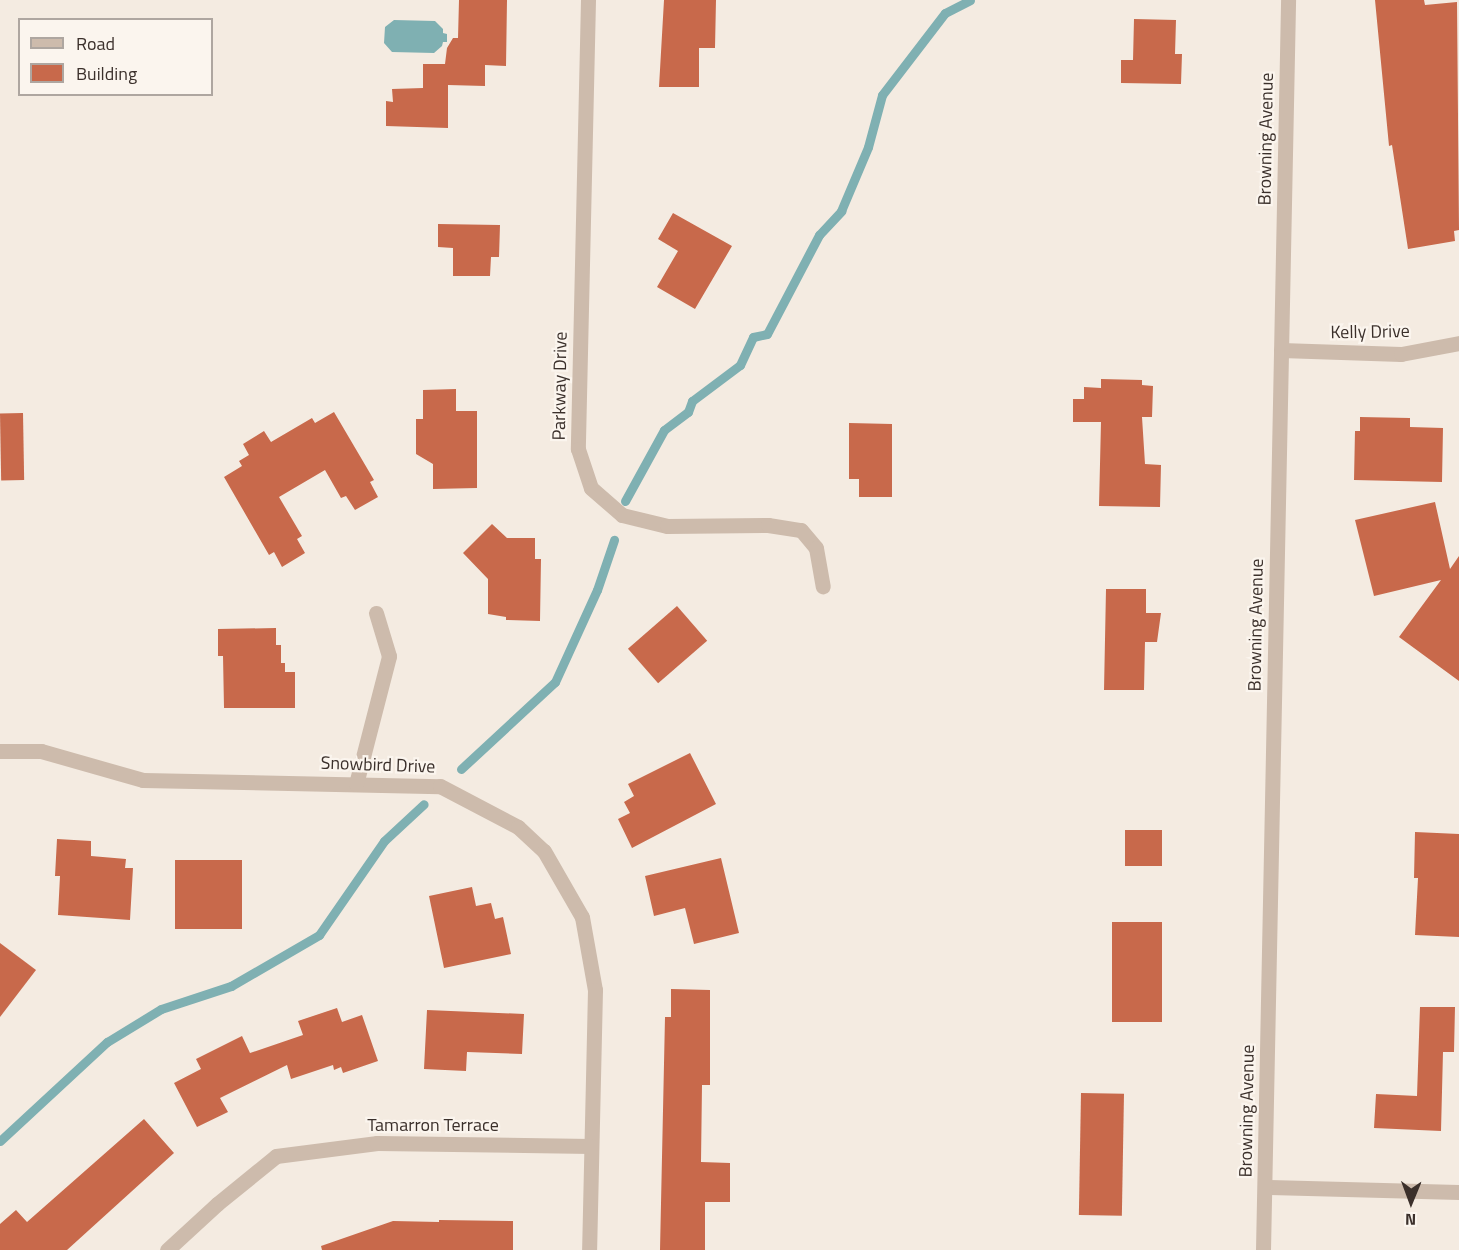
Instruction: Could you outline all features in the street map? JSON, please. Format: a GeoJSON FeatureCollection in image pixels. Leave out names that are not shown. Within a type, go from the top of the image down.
{"type":"FeatureCollection","features":[{"type":"Feature","properties":{"kind":"street","name":"Parkway Drive"},"geometry":{"type":"LineString","coordinates":[[588,0],[578,449],[591,488],[622,516],[667,526],[768,525],[801,530],[816,548],[823,586]]}},
{"type":"Feature","properties":{"kind":"street","name":"Browning Avenue"},"geometry":{"type":"LineString","coordinates":[[1263,1250],[1288,0]]}},
{"type":"Feature","properties":{"kind":"street","name":"Kelly Drive"},"geometry":{"type":"LineString","coordinates":[[1281,350],[1401,354],[1459,344]]}},
{"type":"Feature","properties":{"kind":"street"},"geometry":{"type":"LineString","coordinates":[[356,784],[388,656],[376,613]]}},
{"type":"Feature","properties":{"kind":"street","name":"Snowbird Drive"},"geometry":{"type":"LineString","coordinates":[[0,751],[41,752],[144,780],[440,786],[518,827],[544,851],[563,879],[582,917],[595,990],[589,1250]]}},
{"type":"Feature","properties":{"kind":"street","name":"Tamarron Terrace"},"geometry":{"type":"LineString","coordinates":[[166,1250],[217,1204],[276,1156],[377,1143],[591,1146]]}},
{"type":"Feature","properties":{"kind":"street"},"geometry":{"type":"LineString","coordinates":[[1265,1187],[1459,1191]]}},
{"type":"Feature","properties":{"kind":"water"},"geometry":{"type":"Polygon","coordinates":[[[394,20],[435,21],[443,29],[443,33],[447,34],[447,42],[443,42],[434,53],[392,52],[384,43],[385,27],[394,20]]]}},
{"type":"Feature","properties":{"kind":"building"},"geometry":{"type":"Polygon","coordinates":[[[459,0],[507,0],[506,66],[485,65],[485,86],[448,85],[448,128],[386,126],[386,101],[393,102],[392,89],[423,88],[423,64],[445,64],[447,48],[453,38],[458,38],[459,0]]]}},
{"type":"Feature","properties":{"kind":"building"},"geometry":{"type":"Polygon","coordinates":[[[664,0],[716,0],[715,48],[699,48],[699,87],[659,87],[664,0]]]}},
{"type":"Feature","properties":{"kind":"building"},"geometry":{"type":"Polygon","coordinates":[[[1375,0],[1424,0],[1425,5],[1457,2],[1459,230],[1454,231],[1455,241],[1408,249],[1392,145],[1389,146],[1375,0]]]}},
{"type":"Feature","properties":{"kind":"building"},"geometry":{"type":"Polygon","coordinates":[[[1134,19],[1176,20],[1175,54],[1182,54],[1181,84],[1121,83],[1121,60],[1133,60],[1134,19]]]}},
{"type":"Feature","properties":{"kind":"building"},"geometry":{"type":"Polygon","coordinates":[[[673,213],[732,246],[695,309],[657,287],[678,251],[658,239],[673,213]]]}},
{"type":"Feature","properties":{"kind":"building"},"geometry":{"type":"Polygon","coordinates":[[[438,224],[500,225],[499,257],[491,257],[490,276],[453,276],[453,248],[438,247],[438,224]]]}},
{"type":"Feature","properties":{"kind":"building"},"geometry":{"type":"Polygon","coordinates":[[[1101,379],[1142,380],[1142,385],[1153,386],[1152,417],[1142,417],[1145,464],[1161,465],[1160,507],[1099,506],[1101,422],[1073,422],[1073,399],[1084,399],[1084,387],[1101,388],[1101,379]]]}},
{"type":"Feature","properties":{"kind":"building"},"geometry":{"type":"Polygon","coordinates":[[[456,389],[456,411],[477,411],[477,488],[433,489],[433,464],[416,454],[416,419],[423,419],[423,390],[456,389]]]}},
{"type":"Feature","properties":{"kind":"building"},"geometry":{"type":"Polygon","coordinates":[[[334,412],[374,480],[370,482],[378,497],[355,510],[346,496],[341,498],[325,470],[279,497],[302,536],[297,539],[305,553],[282,567],[274,552],[269,555],[224,477],[242,466],[239,461],[249,455],[243,444],[264,431],[271,442],[312,418],[315,423],[334,412]]]}},
{"type":"Feature","properties":{"kind":"building"},"geometry":{"type":"Polygon","coordinates":[[[0,413],[23,413],[24,480],[1,480],[0,413]]]}},
{"type":"Feature","properties":{"kind":"building"},"geometry":{"type":"Polygon","coordinates":[[[1360,417],[1410,418],[1410,427],[1443,428],[1442,482],[1354,480],[1355,431],[1360,431],[1360,417]]]}},
{"type":"Feature","properties":{"kind":"building"},"geometry":{"type":"Polygon","coordinates":[[[849,423],[892,424],[892,497],[859,497],[859,479],[849,479],[849,423]]]}},
{"type":"Feature","properties":{"kind":"building"},"geometry":{"type":"Polygon","coordinates":[[[1435,502],[1450,569],[1459,556],[1459,681],[1399,637],[1441,580],[1374,596],[1355,520],[1435,502]]]}},
{"type":"Feature","properties":{"kind":"building"},"geometry":{"type":"Polygon","coordinates":[[[492,524],[507,538],[535,538],[535,559],[541,559],[540,621],[506,620],[506,617],[488,614],[488,579],[463,553],[492,524]]]}},
{"type":"Feature","properties":{"kind":"building"},"geometry":{"type":"Polygon","coordinates":[[[1106,589],[1146,589],[1146,613],[1161,613],[1157,642],[1145,642],[1144,690],[1104,690],[1106,589]]]}},
{"type":"Feature","properties":{"kind":"building"},"geometry":{"type":"Polygon","coordinates":[[[677,606],[707,641],[658,683],[628,649],[677,606]]]}},
{"type":"Feature","properties":{"kind":"building"},"geometry":{"type":"Polygon","coordinates":[[[276,628],[276,645],[281,645],[281,663],[285,663],[285,672],[295,672],[295,708],[224,708],[223,656],[218,656],[218,629],[276,628]]]}},
{"type":"Feature","properties":{"kind":"building"},"geometry":{"type":"Polygon","coordinates":[[[690,753],[716,804],[632,848],[618,819],[630,813],[624,802],[634,796],[628,784],[690,753]]]}},
{"type":"Feature","properties":{"kind":"building"},"geometry":{"type":"Polygon","coordinates":[[[1125,830],[1162,830],[1162,866],[1125,866],[1125,830]]]}},
{"type":"Feature","properties":{"kind":"building"},"geometry":{"type":"Polygon","coordinates":[[[1415,832],[1459,834],[1459,937],[1415,935],[1418,878],[1414,878],[1415,832]]]}},
{"type":"Feature","properties":{"kind":"building"},"geometry":{"type":"Polygon","coordinates":[[[57,839],[91,841],[91,856],[126,859],[125,868],[133,868],[130,920],[58,915],[60,876],[55,876],[57,839]]]}},
{"type":"Feature","properties":{"kind":"building"},"geometry":{"type":"Polygon","coordinates":[[[721,858],[739,933],[694,944],[685,908],[654,916],[645,876],[721,858]]]}},
{"type":"Feature","properties":{"kind":"building"},"geometry":{"type":"Polygon","coordinates":[[[175,860],[242,860],[242,929],[175,929],[175,860]]]}},
{"type":"Feature","properties":{"kind":"building"},"geometry":{"type":"Polygon","coordinates":[[[472,887],[476,906],[491,903],[495,919],[503,917],[511,954],[444,968],[429,896],[472,887]]]}},
{"type":"Feature","properties":{"kind":"building"},"geometry":{"type":"Polygon","coordinates":[[[1112,922],[1162,922],[1162,1022],[1112,1022],[1112,922]]]}},
{"type":"Feature","properties":{"kind":"building"},"geometry":{"type":"Polygon","coordinates":[[[0,943],[36,970],[0,1017],[0,943]]]}},
{"type":"Feature","properties":{"kind":"building"},"geometry":{"type":"Polygon","coordinates":[[[671,989],[710,990],[710,1085],[702,1085],[701,1162],[730,1163],[730,1202],[705,1202],[705,1250],[660,1250],[665,1017],[671,1017],[671,989]]]}},
{"type":"Feature","properties":{"kind":"building"},"geometry":{"type":"Polygon","coordinates":[[[1420,1007],[1455,1007],[1454,1052],[1443,1052],[1441,1131],[1374,1128],[1376,1094],[1417,1096],[1420,1007]]]}},
{"type":"Feature","properties":{"kind":"building"},"geometry":{"type":"Polygon","coordinates":[[[337,1008],[342,1022],[362,1015],[378,1061],[343,1073],[341,1067],[334,1070],[333,1065],[291,1079],[287,1065],[220,1098],[228,1112],[197,1127],[174,1083],[201,1069],[196,1059],[242,1036],[250,1053],[303,1035],[298,1021],[337,1008]]]}},
{"type":"Feature","properties":{"kind":"building"},"geometry":{"type":"Polygon","coordinates":[[[427,1010],[524,1014],[522,1054],[467,1052],[466,1071],[424,1069],[427,1010]]]}},
{"type":"Feature","properties":{"kind":"building"},"geometry":{"type":"Polygon","coordinates":[[[1081,1093],[1124,1094],[1122,1216],[1079,1215],[1081,1093]]]}},
{"type":"Feature","properties":{"kind":"building"},"geometry":{"type":"Polygon","coordinates":[[[144,1119],[174,1153],[67,1250],[0,1250],[0,1224],[16,1210],[27,1222],[144,1119]]]}},
{"type":"Feature","properties":{"kind":"building"},"geometry":{"type":"Polygon","coordinates":[[[439,1220],[513,1221],[513,1250],[322,1250],[321,1246],[393,1221],[439,1222],[439,1220]]]}},
{"type":"Feature","properties":{"kind":"waterway"},"geometry":{"type":"LineString","coordinates":[[625,501],[664,430],[688,412],[692,401],[740,365],[753,337],[767,334],[819,235],[841,211],[868,147],[882,95],[945,13],[970,0]]}},
{"type":"Feature","properties":{"kind":"waterway"},"geometry":{"type":"LineString","coordinates":[[461,769],[555,682],[597,590],[614,540]]}},
{"type":"Feature","properties":{"kind":"waterway"},"geometry":{"type":"LineString","coordinates":[[0,1141],[107,1042],[161,1009],[231,986],[319,935],[384,841],[424,804]]}}]}
